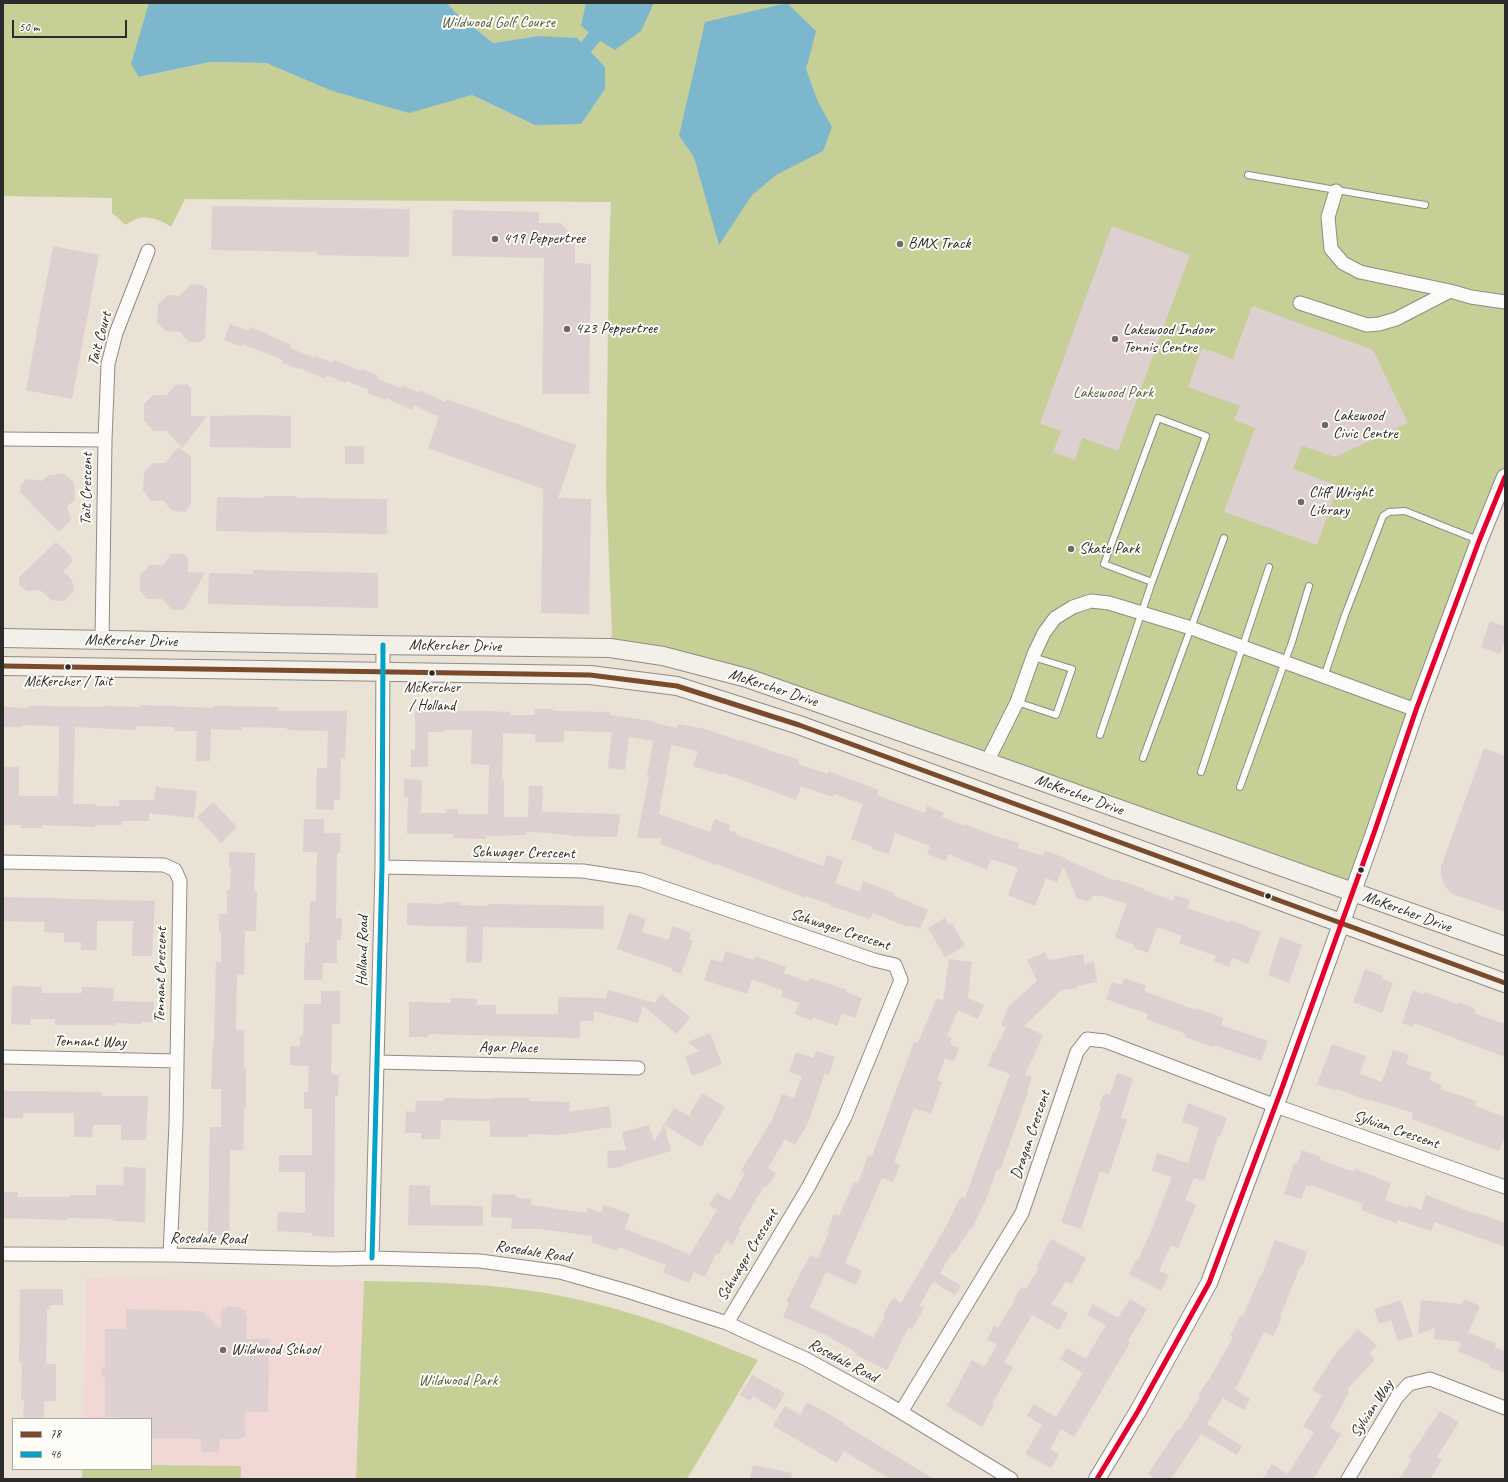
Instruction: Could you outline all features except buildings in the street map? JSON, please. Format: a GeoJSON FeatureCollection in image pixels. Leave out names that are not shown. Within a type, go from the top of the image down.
{"type":"FeatureCollection","features":[{"type":"Feature","properties":{"kind":"main road","name":"McKercher Drive"},"geometry":{"type":"LineString","coordinates":[[3,638],[610,648],[663,656],[747,678],[1505,946]]}},
{"type":"Feature","properties":{"kind":"main road","name":"McKercher Drive"},"geometry":{"type":"LineString","coordinates":[[3,666],[590,675],[677,686],[799,725],[1505,983]]}},
{"type":"Feature","properties":{"kind":"street"},"geometry":{"type":"LineString","coordinates":[[1336,191],[1328,217],[1331,249],[1343,263],[1360,272],[1450,291],[1471,297],[1505,302]]}},
{"type":"Feature","properties":{"kind":"street","name":"Tait Court"},"geometry":{"type":"LineString","coordinates":[[105,440],[108,364],[116,333],[148,251]]}},
{"type":"Feature","properties":{"kind":"street"},"geometry":{"type":"LineString","coordinates":[[1300,303],[1367,325],[1379,324],[1396,318],[1450,291]]}},
{"type":"Feature","properties":{"kind":"street","name":"Tait Crescent"},"geometry":{"type":"LineString","coordinates":[[3,439],[105,440],[102,640]]}},
{"type":"Feature","properties":{"kind":"street"},"geometry":{"type":"LineString","coordinates":[[1097,1479],[1138,1410],[1209,1283],[1276,1106],[1340,923],[1374,833],[1416,710],[1479,541],[1505,477]]}},
{"type":"Feature","properties":{"kind":"street"},"geometry":{"type":"LineString","coordinates":[[988,762],[1017,702],[1044,633],[1055,618],[1073,608],[1091,601],[1109,603],[1191,628],[1416,710]]}},
{"type":"Feature","properties":{"kind":"street","name":"Holland Road"},"geometry":{"type":"LineString","coordinates":[[372,1258],[382,868],[383,645]]}},
{"type":"Feature","properties":{"kind":"street","name":"Tennant Crescent"},"geometry":{"type":"LineString","coordinates":[[3,862],[164,865],[175,870],[180,881],[176,1124],[170,1255]]}},
{"type":"Feature","properties":{"kind":"street","name":"Schwager Crescent"},"geometry":{"type":"LineString","coordinates":[[382,868],[583,871],[641,880],[874,960],[895,965],[901,980],[845,1117],[809,1186],[727,1323]]}},
{"type":"Feature","properties":{"kind":"street","name":"Dragan Crescent"},"geometry":{"type":"LineString","coordinates":[[901,1412],[1022,1213],[1077,1052],[1087,1039],[1105,1041],[1276,1106]]}},
{"type":"Feature","properties":{"kind":"street","name":"Tennant Way"},"geometry":{"type":"LineString","coordinates":[[3,1057],[177,1060]]}},
{"type":"Feature","properties":{"kind":"street","name":"Agar Place"},"geometry":{"type":"LineString","coordinates":[[377,1062],[638,1068]]}},
{"type":"Feature","properties":{"kind":"street","name":"Sylvian Crescent"},"geometry":{"type":"LineString","coordinates":[[1276,1106],[1505,1187]]}},
{"type":"Feature","properties":{"kind":"street","name":"Rosedale Road"},"geometry":{"type":"LineString","coordinates":[[3,1254],[170,1255],[480,1261],[560,1272],[627,1291],[727,1323],[806,1360],[901,1412],[1011,1479]]}},
{"type":"Feature","properties":{"kind":"street","name":"Sylvian Way"},"geometry":{"type":"LineString","coordinates":[[1348,1479],[1397,1397],[1409,1384],[1430,1379],[1505,1408]]}},
{"type":"Feature","properties":{"kind":"lane"},"geometry":{"type":"LineString","coordinates":[[1248,175],[1425,205]]}},
{"type":"Feature","properties":{"kind":"lane"},"geometry":{"type":"LineString","coordinates":[[1100,734],[1152,582],[1206,436],[1158,418],[1104,564],[1152,582]]}},
{"type":"Feature","properties":{"kind":"lane"},"geometry":{"type":"LineString","coordinates":[[1324,677],[1345,615],[1383,516],[1389,512],[1405,511],[1479,541]]}},
{"type":"Feature","properties":{"kind":"lane"},"geometry":{"type":"LineString","coordinates":[[1143,758],[1224,538]]}},
{"type":"Feature","properties":{"kind":"lane"},"geometry":{"type":"LineString","coordinates":[[1201,772],[1269,567]]}},
{"type":"Feature","properties":{"kind":"lane"},"geometry":{"type":"LineString","coordinates":[[1240,787],[1309,586]]}},
{"type":"Feature","properties":{"kind":"lane"},"geometry":{"type":"LineString","coordinates":[[1017,702],[1056,715],[1072,669],[1033,658]]}},
{"type":"Feature","properties":{"kind":"shaded area","name":"Wildwood School"},"geometry":{"type":"Polygon","coordinates":[[[87,1278],[364,1281],[356,1479],[241,1479],[241,1466],[152,1465],[152,1418],[83,1418],[87,1278]]]}},
{"type":"Feature","properties":{"kind":"green space","name":"Lakewood Park"},"geometry":{"type":"Polygon","coordinates":[[[3,3],[149,3],[140,77],[210,62],[266,63],[332,91],[409,112],[472,95],[531,123],[605,67],[591,52],[600,41],[607,46],[589,32],[581,42],[538,36],[493,43],[455,12],[447,3],[1505,3],[1505,477],[1352,892],[747,678],[610,648],[612,633],[606,484],[611,202],[185,199],[171,227],[160,221],[148,218],[137,219],[126,225],[112,213],[112,198],[3,196],[3,3]]]}},
{"type":"Feature","properties":{"kind":"green space","name":"Wildwood Park"},"geometry":{"type":"Polygon","coordinates":[[[364,1281],[490,1286],[541,1292],[591,1302],[639,1316],[758,1360],[687,1479],[356,1479],[364,1281]]]}},
{"type":"Feature","properties":{"kind":"green space"},"geometry":{"type":"Polygon","coordinates":[[[152,1465],[241,1466],[241,1479],[82,1479],[82,1470],[152,1470],[152,1465]]]}},
{"type":"Feature","properties":{"kind":"water"},"geometry":{"type":"Polygon","coordinates":[[[149,3],[447,3],[455,12],[493,43],[538,36],[577,38],[581,42],[589,32],[581,26],[586,3],[654,3],[641,31],[615,50],[600,41],[591,52],[605,67],[605,89],[581,124],[535,125],[472,95],[409,113],[332,91],[266,63],[210,62],[139,77],[131,64],[149,3]]]}},
{"type":"Feature","properties":{"kind":"water"},"geometry":{"type":"Polygon","coordinates":[[[787,3],[816,31],[806,69],[818,102],[832,127],[823,151],[776,175],[752,195],[719,245],[694,157],[679,136],[705,22],[787,3]]]}},
{"type":"Feature","properties":{"kind":"transit line"},"geometry":{"type":"LineString","coordinates":[[1097,1479],[1138,1411],[1209,1283],[1282,1088],[1374,833],[1416,710],[1479,541],[1505,477]]}},
{"type":"Feature","properties":{"kind":"transit line","name":"46"},"geometry":{"type":"LineString","coordinates":[[372,1258],[382,867],[383,645]]}},
{"type":"Feature","properties":{"kind":"transit line","name":"78"},"geometry":{"type":"LineString","coordinates":[[3,666],[590,675],[677,686],[799,725],[1505,983]]}},
{"type":"Feature","properties":{"kind":"place","name":"419 Peppertree"},"geometry":{"type":"Point","coordinates":[495,239]}},
{"type":"Feature","properties":{"kind":"place","name":"BMX Track"},"geometry":{"type":"Point","coordinates":[900,244]}},
{"type":"Feature","properties":{"kind":"place","name":"423 Peppertree"},"geometry":{"type":"Point","coordinates":[567,329]}},
{"type":"Feature","properties":{"kind":"place","name":"Lakewood Indoor Tennis Centre"},"geometry":{"type":"Point","coordinates":[1115,339]}},
{"type":"Feature","properties":{"kind":"place","name":"Lakewood Civic Centre"},"geometry":{"type":"Point","coordinates":[1325,425]}},
{"type":"Feature","properties":{"kind":"place","name":"Cliff Wright Library"},"geometry":{"type":"Point","coordinates":[1301,502]}},
{"type":"Feature","properties":{"kind":"place","name":"Skate Park"},"geometry":{"type":"Point","coordinates":[1071,549]}},
{"type":"Feature","properties":{"kind":"place","name":"McKercher / Tait"},"geometry":{"type":"Point","coordinates":[68,667]}},
{"type":"Feature","properties":{"kind":"place","name":"McKercher / Holland"},"geometry":{"type":"Point","coordinates":[432,673]}},
{"type":"Feature","properties":{"kind":"place","name":"Wildwood School"},"geometry":{"type":"Point","coordinates":[223,1350]}},
{"type":"Feature","properties":{"kind":"park label","name":"Wildwood Golf Course"},"geometry":{"type":"Point","coordinates":[498,23]}}]}
